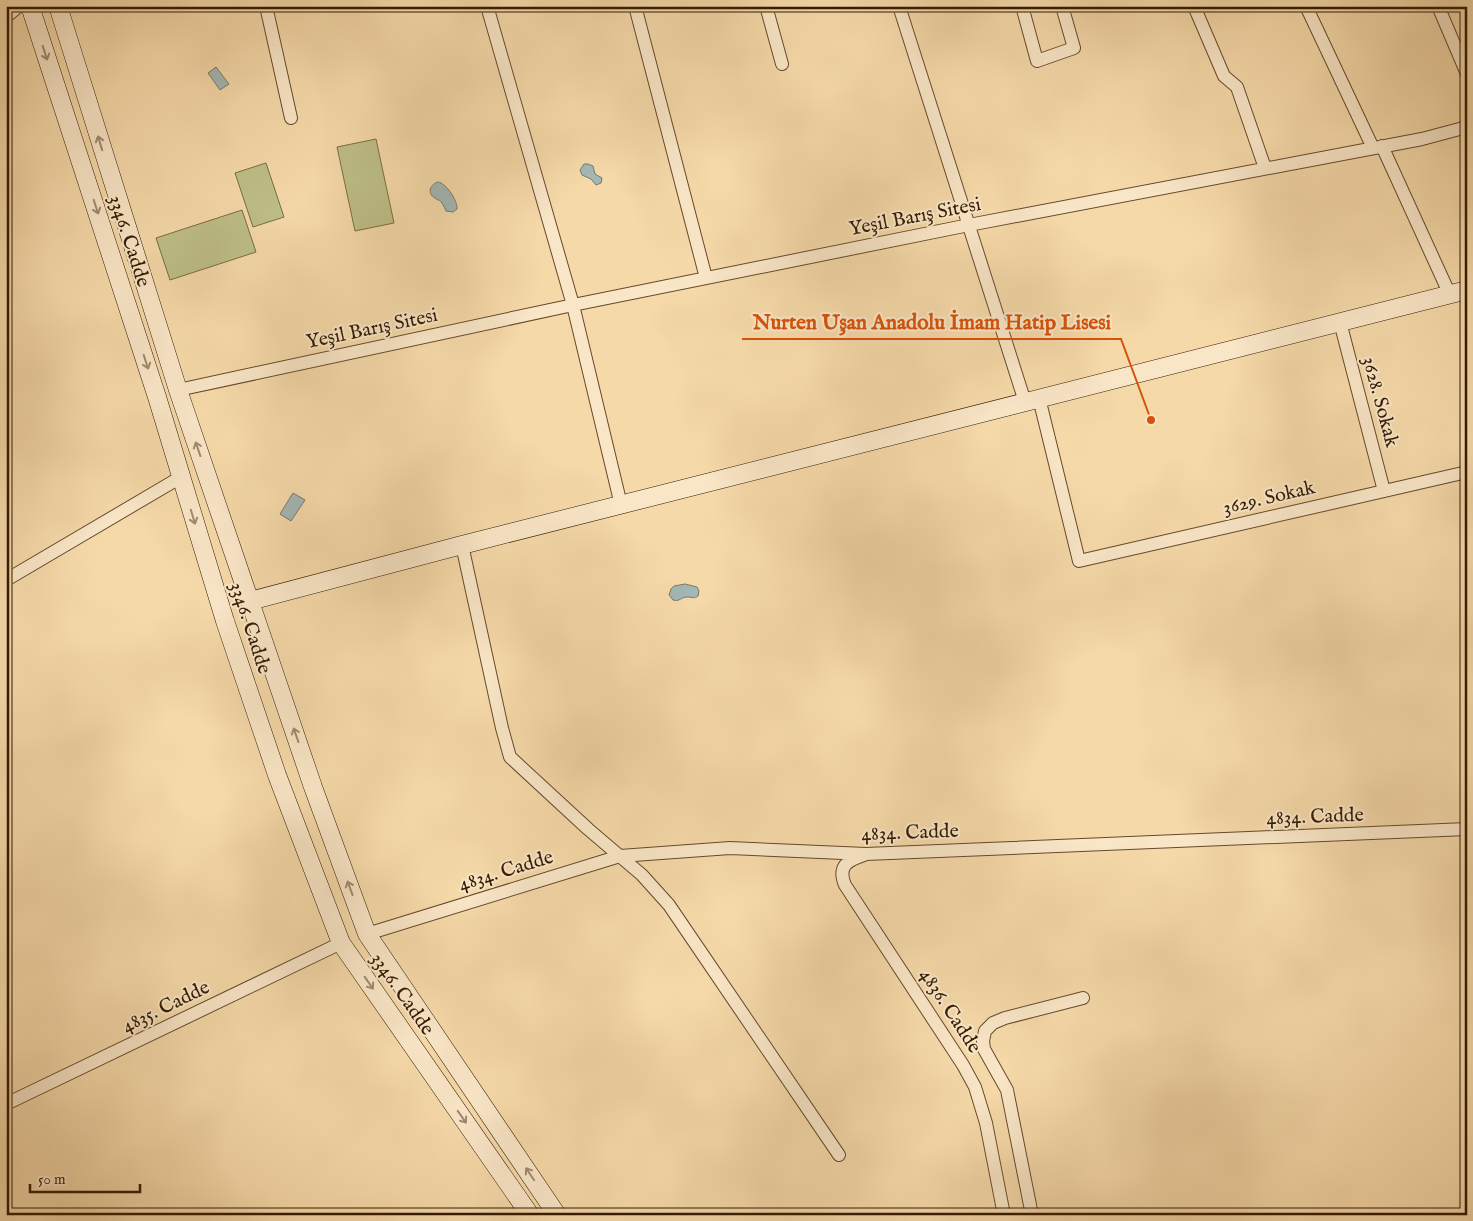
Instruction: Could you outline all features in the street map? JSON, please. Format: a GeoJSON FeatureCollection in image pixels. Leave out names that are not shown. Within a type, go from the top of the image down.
{"type":"FeatureCollection","features":[{"type":"Feature","properties":{"kind":"street"},"geometry":{"type":"LineString","coordinates":[[6,17],[18,6]]}},
{"type":"Feature","properties":{"kind":"street","name":"3346. Cadde"},"geometry":{"type":"LineString","coordinates":[[30,6],[157,397],[225,621],[271,757],[341,944],[530,1215]]}},
{"type":"Feature","properties":{"kind":"street","name":"3346. Cadde"},"geometry":{"type":"LineString","coordinates":[[58,6],[178,390],[313,787],[367,934],[557,1215]]}},
{"type":"Feature","properties":{"kind":"street"},"geometry":{"type":"LineString","coordinates":[[266,6],[291,118]]}},
{"type":"Feature","properties":{"kind":"street"},"geometry":{"type":"LineString","coordinates":[[487,6],[573,305],[621,505]]}},
{"type":"Feature","properties":{"kind":"street"},"geometry":{"type":"LineString","coordinates":[[634,6],[706,278]]}},
{"type":"Feature","properties":{"kind":"street"},"geometry":{"type":"LineString","coordinates":[[766,6],[782,64]]}},
{"type":"Feature","properties":{"kind":"street"},"geometry":{"type":"LineString","coordinates":[[900,6],[969,225],[1032,400]]}},
{"type":"Feature","properties":{"kind":"street"},"geometry":{"type":"LineString","coordinates":[[1022,6],[1037,61],[1074,48],[1062,6]]}},
{"type":"Feature","properties":{"kind":"street"},"geometry":{"type":"LineString","coordinates":[[1194,6],[1224,76],[1237,87],[1265,168]]}},
{"type":"Feature","properties":{"kind":"street"},"geometry":{"type":"LineString","coordinates":[[250,601],[462,545],[1458,293],[1378,147],[1306,6]]}},
{"type":"Feature","properties":{"kind":"street"},"geometry":{"type":"LineString","coordinates":[[1438,6],[1467,74]]}},
{"type":"Feature","properties":{"kind":"street","name":"Yeşil Barış Sitesi"},"geometry":{"type":"LineString","coordinates":[[178,390],[573,305],[969,225],[1422,139],[1467,127]]}},
{"type":"Feature","properties":{"kind":"street","name":"3628. Sokak"},"geometry":{"type":"LineString","coordinates":[[1340,322],[1384,491]]}},
{"type":"Feature","properties":{"kind":"street"},"geometry":{"type":"LineString","coordinates":[[157,397],[178,390]]}},
{"type":"Feature","properties":{"kind":"street","name":"3629. Sokak"},"geometry":{"type":"LineString","coordinates":[[1032,400],[1079,561],[1467,472]]}},
{"type":"Feature","properties":{"kind":"street"},"geometry":{"type":"LineString","coordinates":[[6,580],[181,477]]}},
{"type":"Feature","properties":{"kind":"street"},"geometry":{"type":"LineString","coordinates":[[462,545],[510,757],[588,829],[642,875],[669,905],[839,1154]]}},
{"type":"Feature","properties":{"kind":"street","name":"4834. Cadde"},"geometry":{"type":"LineString","coordinates":[[367,934],[620,856],[730,848],[866,854],[1467,829]]}},
{"type":"Feature","properties":{"kind":"street","name":"4836. Cadde"},"geometry":{"type":"LineString","coordinates":[[866,854],[850,860],[844,867],[842,877],[845,885],[963,1065],[975,1087],[986,1123],[1004,1215]]}},
{"type":"Feature","properties":{"kind":"street"},"geometry":{"type":"LineString","coordinates":[[341,944],[367,934]]}},
{"type":"Feature","properties":{"kind":"street","name":"4835. Cadde"},"geometry":{"type":"LineString","coordinates":[[6,1104],[341,944]]}},
{"type":"Feature","properties":{"kind":"street"},"geometry":{"type":"LineString","coordinates":[[1032,1215],[1007,1090],[984,1049],[985,1031],[992,1023],[1005,1018],[1083,998]]}},
{"type":"Feature","properties":{"kind":"green space"},"geometry":{"type":"Polygon","coordinates":[[[376,139],[394,223],[355,231],[337,147],[376,139]]]}},
{"type":"Feature","properties":{"kind":"green space"},"geometry":{"type":"Polygon","coordinates":[[[266,163],[284,217],[253,227],[235,173],[266,163]]]}},
{"type":"Feature","properties":{"kind":"green space"},"geometry":{"type":"Polygon","coordinates":[[[242,210],[256,252],[170,280],[156,238],[242,210]]]}},
{"type":"Feature","properties":{"kind":"shaded area"},"geometry":{"type":"Polygon","coordinates":[[[216,67],[229,84],[220,90],[208,73],[216,67]]]}},
{"type":"Feature","properties":{"kind":"shaded area"},"geometry":{"type":"Polygon","coordinates":[[[584,164],[593,166],[595,174],[602,178],[601,183],[596,185],[591,179],[582,175],[580,170],[584,164]]]}},
{"type":"Feature","properties":{"kind":"shaded area"},"geometry":{"type":"Polygon","coordinates":[[[438,182],[448,189],[454,197],[457,209],[453,212],[446,211],[441,202],[431,194],[432,187],[438,182]]]}},
{"type":"Feature","properties":{"kind":"shaded area"},"geometry":{"type":"Polygon","coordinates":[[[293,493],[305,500],[291,521],[280,514],[293,493]]]}},
{"type":"Feature","properties":{"kind":"shaded area"},"geometry":{"type":"Polygon","coordinates":[[[685,584],[697,587],[699,591],[698,596],[673,600],[669,595],[671,589],[674,586],[685,584]]]}},
{"type":"Feature","properties":{"kind":"place","name":"Nurten Uşan Anadolu İmam Hatip Lisesi"},"geometry":{"type":"Point","coordinates":[1151,420]}}]}
